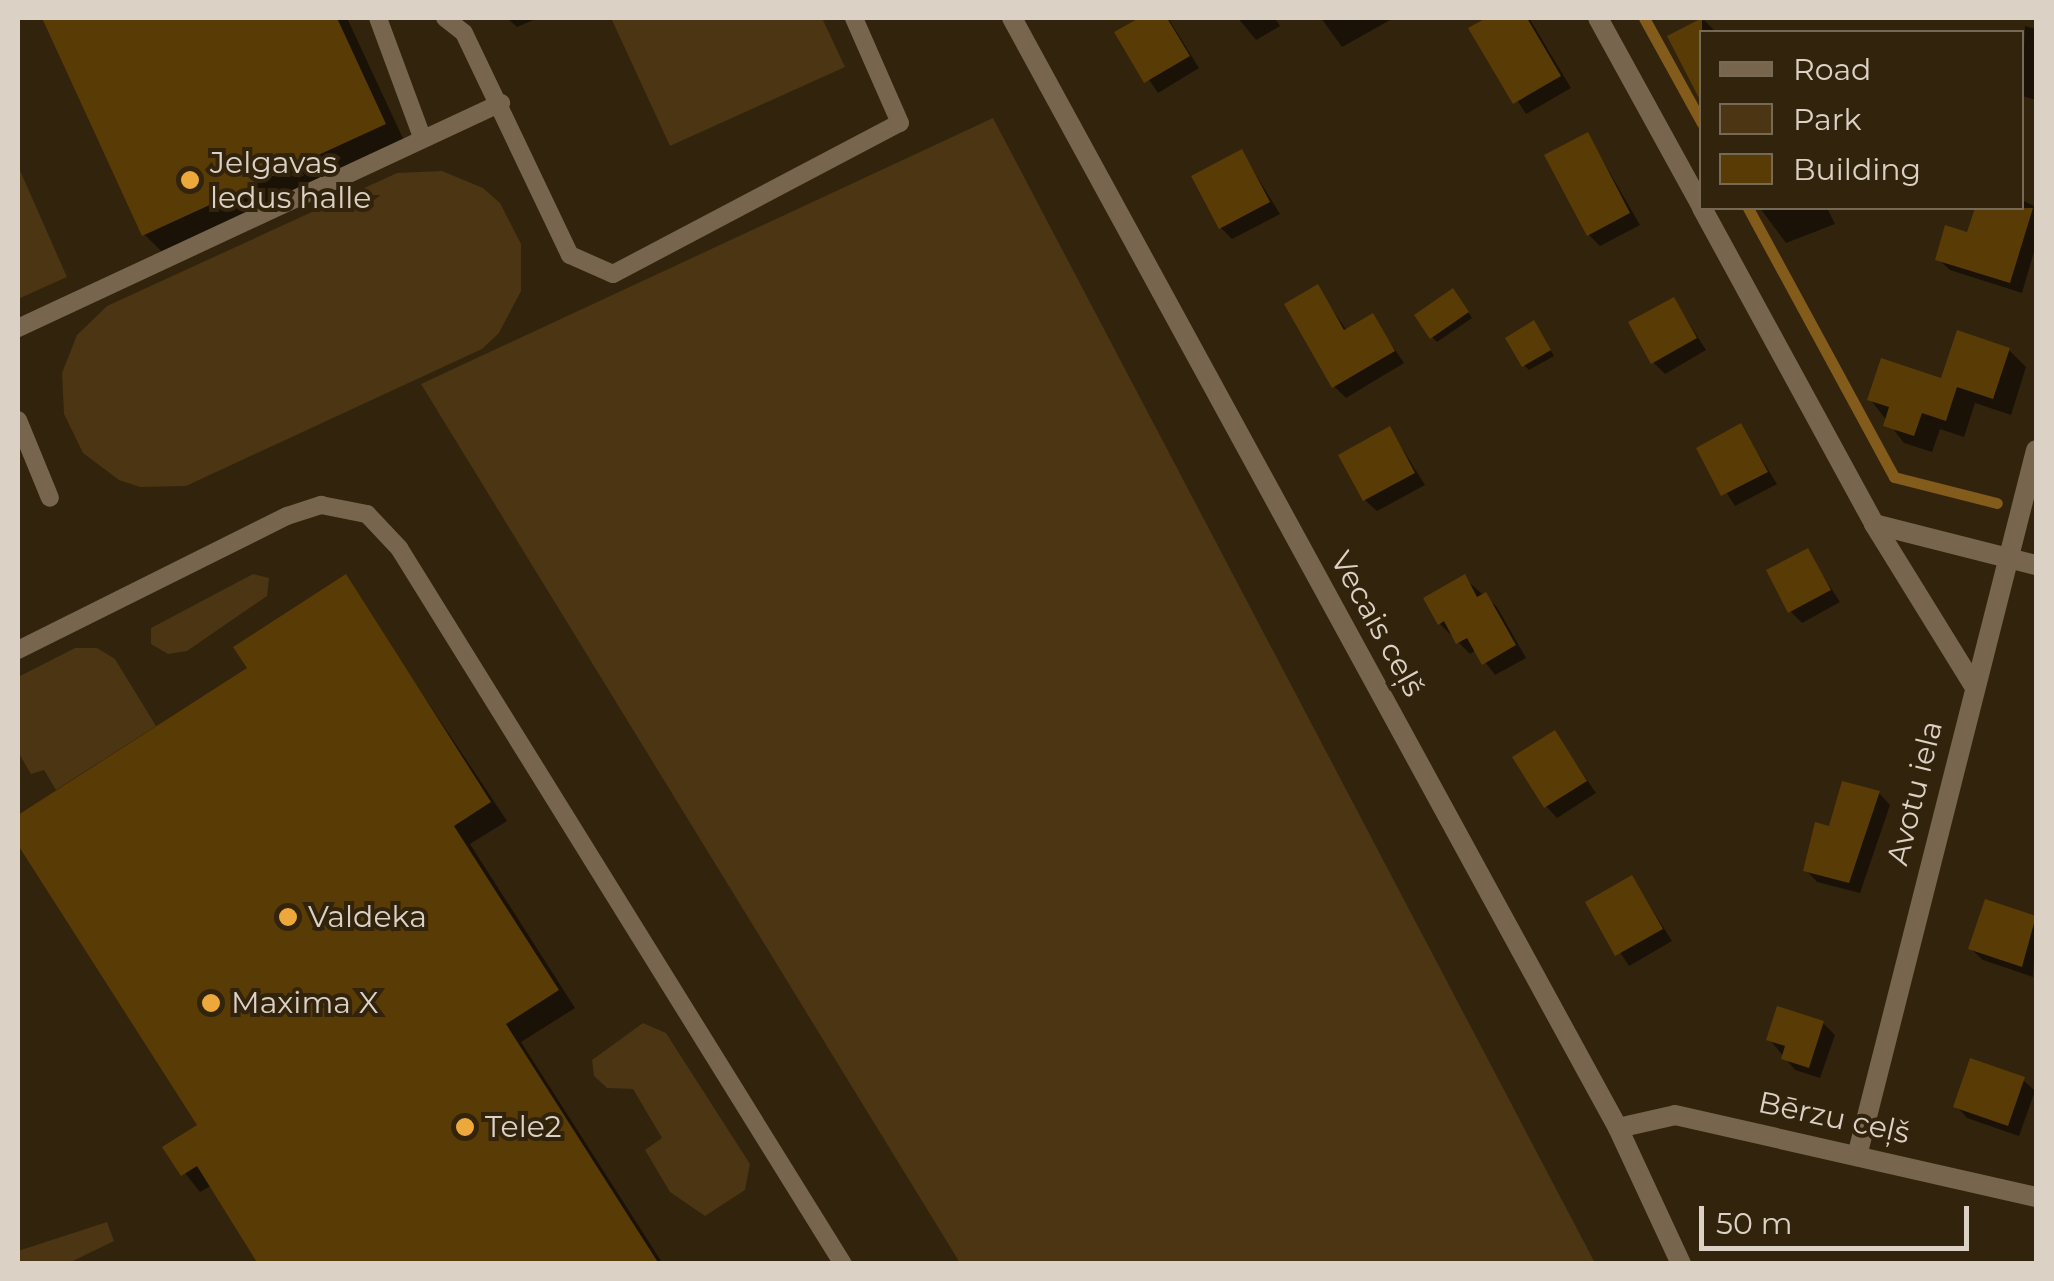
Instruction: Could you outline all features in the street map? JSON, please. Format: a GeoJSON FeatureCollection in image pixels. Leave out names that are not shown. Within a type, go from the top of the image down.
{"type":"FeatureCollection","features":[{"type":"Feature","properties":{"kind":"street","name":"Vecais ceļš"},"geometry":{"type":"LineString","coordinates":[[1012,18],[1618,1128],[1682,1264]]}},
{"type":"Feature","properties":{"kind":"street"},"geometry":{"type":"LineString","coordinates":[[1598,18],[1699,202]]}},
{"type":"Feature","properties":{"kind":"street"},"geometry":{"type":"LineString","coordinates":[[1704,210],[1874,524],[1973,684]]}},
{"type":"Feature","properties":{"kind":"street","name":"Avotu iela"},"geometry":{"type":"LineString","coordinates":[[1858,1152],[1973,684],[2036,450]]}},
{"type":"Feature","properties":{"kind":"street"},"geometry":{"type":"LineString","coordinates":[[1874,524],[2036,565]]}},
{"type":"Feature","properties":{"kind":"street","name":"Bērzu ceļš"},"geometry":{"type":"LineString","coordinates":[[1618,1128],[1675,1115],[1858,1152],[2036,1197]]}},
{"type":"Feature","properties":{"kind":"lane"},"geometry":{"type":"LineString","coordinates":[[378,18],[422,137]]}},
{"type":"Feature","properties":{"kind":"lane"},"geometry":{"type":"LineString","coordinates":[[445,18],[464,32],[501,103],[570,256],[613,274],[900,122],[854,18]]}},
{"type":"Feature","properties":{"kind":"lane"},"geometry":{"type":"LineString","coordinates":[[18,328],[501,103]]}},
{"type":"Feature","properties":{"kind":"lane"},"geometry":{"type":"LineString","coordinates":[[18,420],[50,498]]}},
{"type":"Feature","properties":{"kind":"lane"},"geometry":{"type":"LineString","coordinates":[[18,650],[287,516],[321,505],[367,514],[399,548],[843,1264]]}},
{"type":"Feature","properties":{"kind":"green space"},"geometry":{"type":"Polygon","coordinates":[[[611,18],[822,18],[845,67],[670,146],[611,18]]]}},
{"type":"Feature","properties":{"kind":"green space"},"geometry":{"type":"Polygon","coordinates":[[[993,118],[1595,1263],[960,1263],[421,384],[993,118]]]}},
{"type":"Feature","properties":{"kind":"green space"},"geometry":{"type":"Polygon","coordinates":[[[18,166],[67,277],[18,299],[18,166]]]}},
{"type":"Feature","properties":{"kind":"green space"},"geometry":{"type":"Polygon","coordinates":[[[442,171],[483,188],[500,203],[521,244],[521,291],[499,333],[482,349],[186,486],[140,487],[119,480],[83,453],[64,414],[62,373],[77,335],[107,306],[397,173],[442,171]]]}},
{"type":"Feature","properties":{"kind":"green space"},"geometry":{"type":"Polygon","coordinates":[[[253,574],[269,578],[267,596],[187,651],[168,654],[151,644],[151,628],[253,574]]]}},
{"type":"Feature","properties":{"kind":"green space"},"geometry":{"type":"Polygon","coordinates":[[[75,648],[97,648],[115,659],[156,726],[56,790],[44,770],[31,774],[18,752],[18,677],[75,648]]]}},
{"type":"Feature","properties":{"kind":"green space"},"geometry":{"type":"Polygon","coordinates":[[[643,1023],[666,1033],[750,1164],[745,1190],[705,1216],[670,1192],[645,1150],[662,1138],[633,1089],[607,1088],[594,1076],[592,1060],[643,1023]]]}},
{"type":"Feature","properties":{"kind":"green space"},"geometry":{"type":"Polygon","coordinates":[[[107,1222],[114,1241],[73,1261],[18,1263],[18,1251],[107,1222]]]}},
{"type":"Feature","properties":{"kind":"building","name":"Jelgavas ledus halle"},"geometry":{"type":"Polygon","coordinates":[[[42,18],[337,18],[386,124],[142,236],[42,18]]]}},
{"type":"Feature","properties":{"kind":"building"},"geometry":{"type":"Polygon","coordinates":[[[1139,18],[1167,18],[1190,56],[1144,83],[1114,32],[1139,18]]]}},
{"type":"Feature","properties":{"kind":"building"},"geometry":{"type":"Polygon","coordinates":[[[1486,18],[1527,18],[1561,76],[1513,104],[1468,28],[1486,18]]]}},
{"type":"Feature","properties":{"kind":"building"},"geometry":{"type":"Polygon","coordinates":[[[1702,18],[1699,98],[1667,36],[1702,18]]]}},
{"type":"Feature","properties":{"kind":"building"},"geometry":{"type":"Polygon","coordinates":[[[1588,132],[1630,213],[1587,236],[1544,155],[1588,132]]]}},
{"type":"Feature","properties":{"kind":"building"},"geometry":{"type":"Polygon","coordinates":[[[1242,149],[1270,202],[1219,229],[1191,176],[1242,149]]]}},
{"type":"Feature","properties":{"kind":"building"},"geometry":{"type":"Polygon","coordinates":[[[2033,208],[2010,283],[1935,260],[1945,225],[1967,232],[1974,210],[2033,208]]]}},
{"type":"Feature","properties":{"kind":"building"},"geometry":{"type":"Polygon","coordinates":[[[1318,284],[1344,330],[1373,313],[1395,351],[1332,388],[1284,304],[1318,284]]]}},
{"type":"Feature","properties":{"kind":"building"},"geometry":{"type":"Polygon","coordinates":[[[1453,288],[1469,312],[1430,339],[1414,315],[1453,288]]]}},
{"type":"Feature","properties":{"kind":"building"},"geometry":{"type":"Polygon","coordinates":[[[1674,297],[1697,338],[1651,364],[1628,322],[1674,297]]]}},
{"type":"Feature","properties":{"kind":"building"},"geometry":{"type":"Polygon","coordinates":[[[1534,320],[1551,350],[1522,367],[1505,338],[1534,320]]]}},
{"type":"Feature","properties":{"kind":"building"},"geometry":{"type":"Polygon","coordinates":[[[1957,330],[2010,348],[1993,399],[1957,387],[1946,421],[1922,413],[1914,436],[1883,426],[1889,407],[1867,400],[1881,358],[1941,378],[1957,330]]]}},
{"type":"Feature","properties":{"kind":"building"},"geometry":{"type":"Polygon","coordinates":[[[1741,423],[1768,472],[1721,496],[1696,448],[1741,423]]]}},
{"type":"Feature","properties":{"kind":"building"},"geometry":{"type":"Polygon","coordinates":[[[1390,426],[1415,473],[1363,501],[1338,455],[1390,426]]]}},
{"type":"Feature","properties":{"kind":"building"},"geometry":{"type":"Polygon","coordinates":[[[1808,548],[1831,590],[1788,613],[1766,570],[1808,548]]]}},
{"type":"Feature","properties":{"kind":"building","name":"Valdeka"},"geometry":{"type":"Polygon","coordinates":[[[346,574],[491,802],[454,826],[559,990],[506,1024],[659,1264],[258,1264],[197,1166],[181,1176],[162,1147],[197,1125],[18,845],[18,815],[247,668],[233,647],[346,574]]]}},
{"type":"Feature","properties":{"kind":"building"},"geometry":{"type":"Polygon","coordinates":[[[1465,574],[1477,597],[1486,592],[1516,645],[1482,665],[1467,638],[1456,644],[1444,621],[1438,625],[1423,598],[1465,574]]]}},
{"type":"Feature","properties":{"kind":"building"},"geometry":{"type":"Polygon","coordinates":[[[1555,730],[1587,781],[1544,808],[1512,757],[1555,730]]]}},
{"type":"Feature","properties":{"kind":"building"},"geometry":{"type":"Polygon","coordinates":[[[1842,781],[1880,791],[1849,883],[1803,871],[1815,822],[1829,826],[1842,781]]]}},
{"type":"Feature","properties":{"kind":"building"},"geometry":{"type":"Polygon","coordinates":[[[1632,875],[1663,929],[1615,956],[1585,902],[1632,875]]]}},
{"type":"Feature","properties":{"kind":"building"},"geometry":{"type":"Polygon","coordinates":[[[1985,899],[2036,916],[2022,967],[1968,949],[1985,899]]]}},
{"type":"Feature","properties":{"kind":"building"},"geometry":{"type":"Polygon","coordinates":[[[1777,1006],[1824,1021],[1809,1068],[1781,1059],[1785,1046],[1766,1040],[1777,1006]]]}},
{"type":"Feature","properties":{"kind":"building"},"geometry":{"type":"Polygon","coordinates":[[[1970,1058],[2025,1077],[2008,1126],[1953,1107],[1970,1058]]]}},
{"type":"Feature","properties":{"kind":"waterway"},"geometry":{"type":"LineString","coordinates":[[1644,18],[1699,118]]}},
{"type":"Feature","properties":{"kind":"waterway"},"geometry":{"type":"LineString","coordinates":[[1749,210],[1894,477],[1997,503]]}},
{"type":"Feature","properties":{"kind":"place","name":"Jelgavas ledus halle"},"geometry":{"type":"Point","coordinates":[190,180]}},
{"type":"Feature","properties":{"kind":"place","name":"Valdeka"},"geometry":{"type":"Point","coordinates":[288,917]}},
{"type":"Feature","properties":{"kind":"place","name":"Maxima X"},"geometry":{"type":"Point","coordinates":[211,1003]}},
{"type":"Feature","properties":{"kind":"place","name":"Tele2"},"geometry":{"type":"Point","coordinates":[465,1127]}}]}
